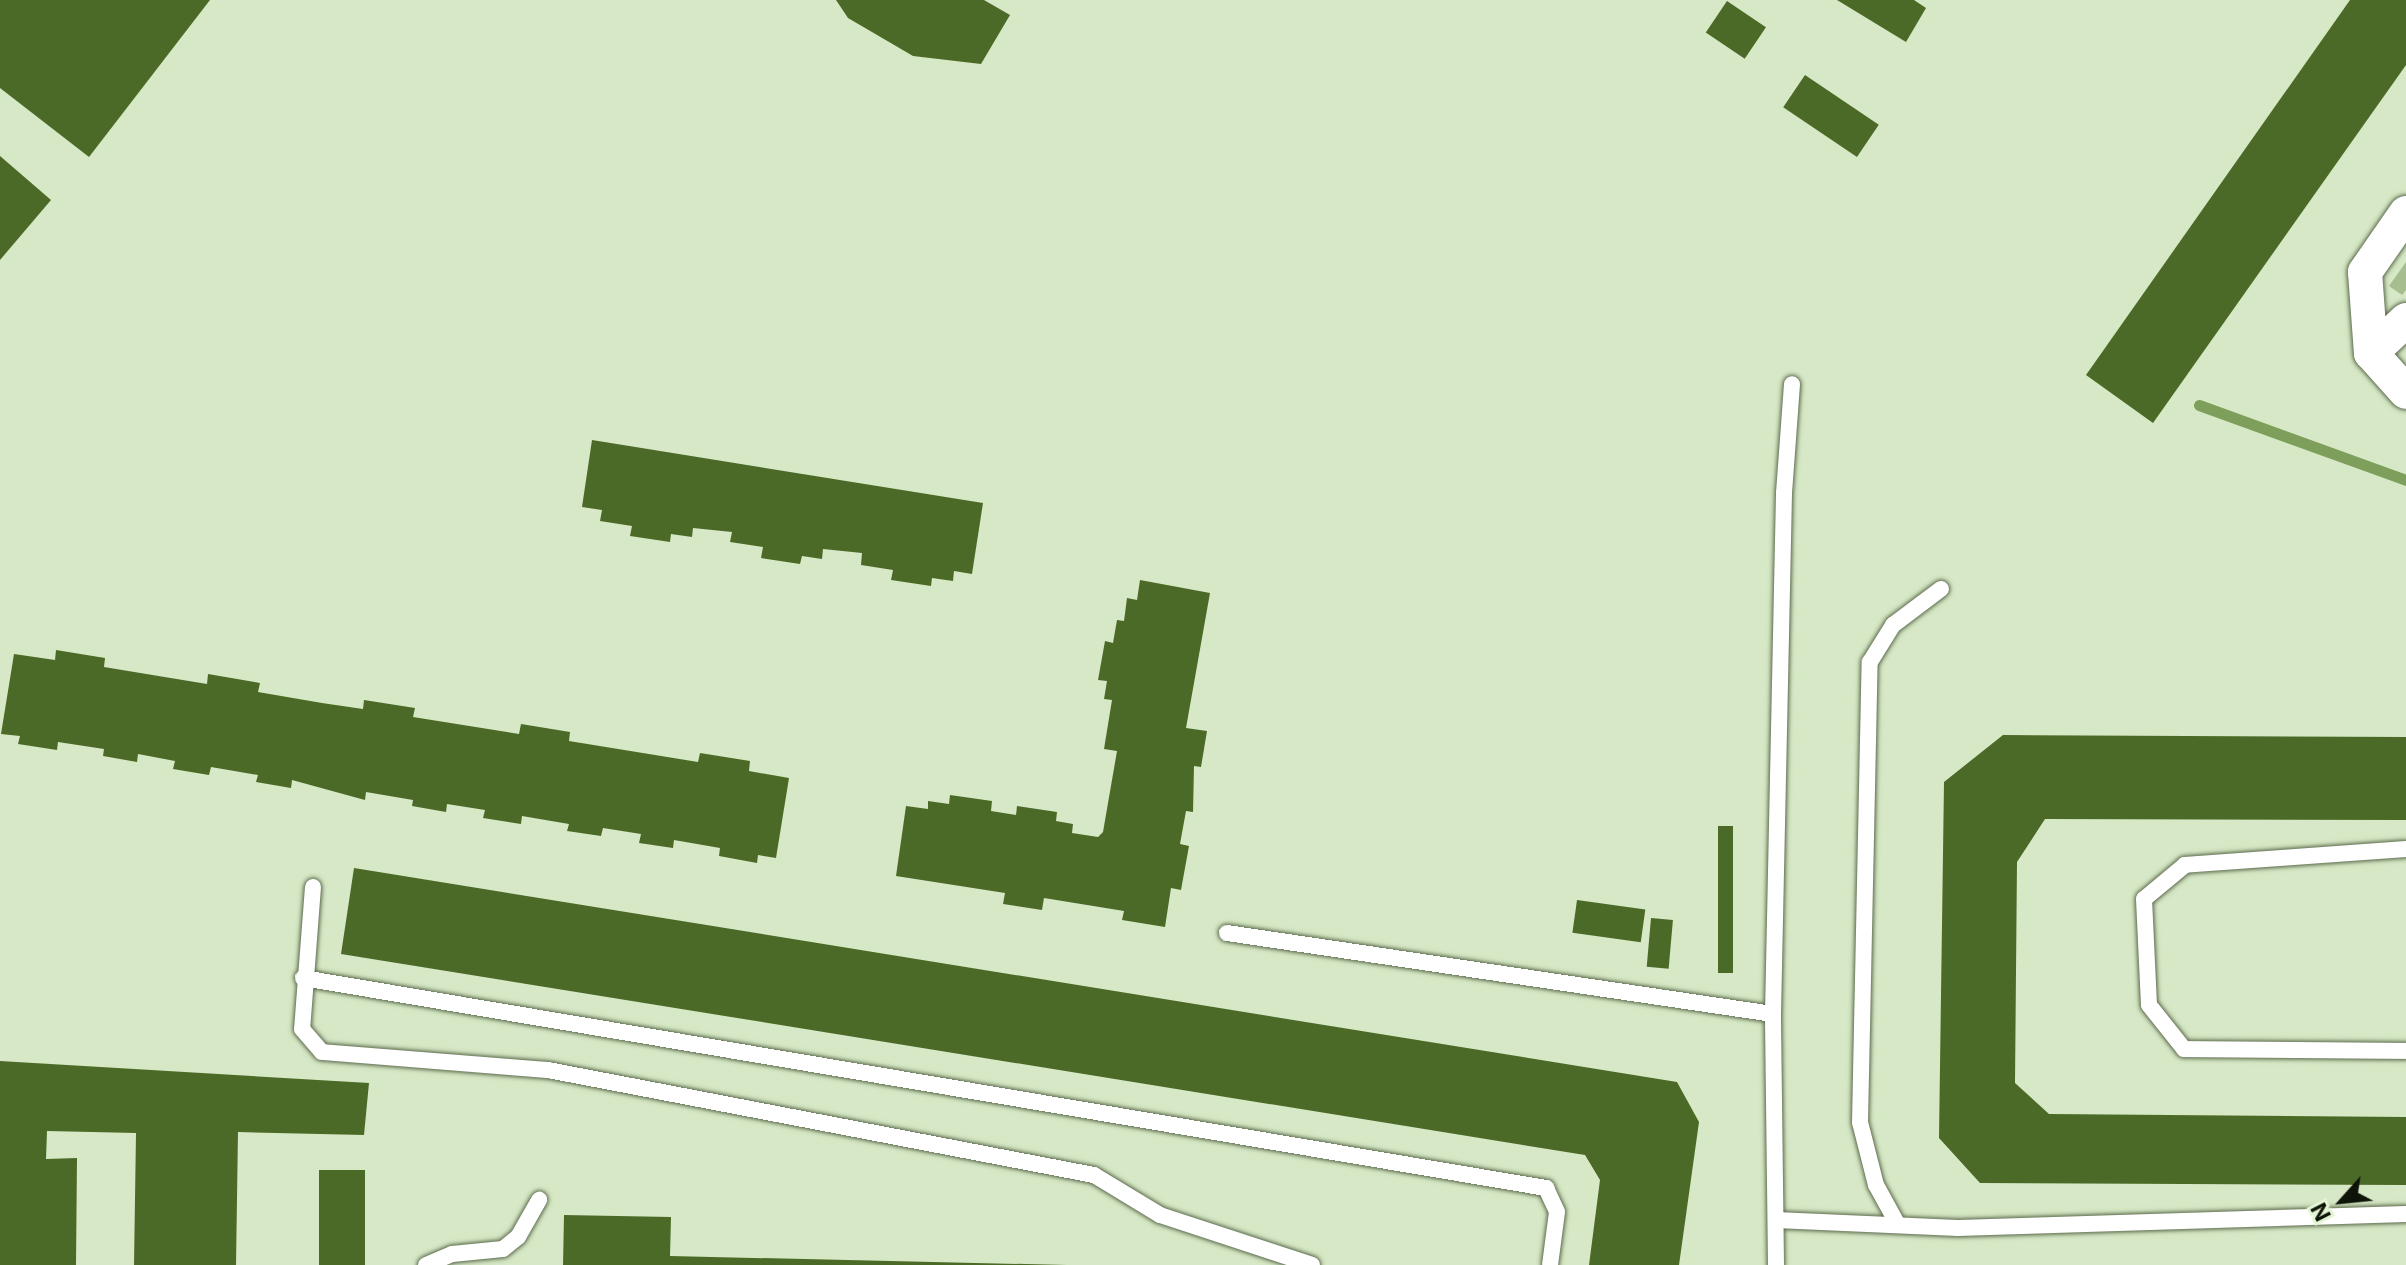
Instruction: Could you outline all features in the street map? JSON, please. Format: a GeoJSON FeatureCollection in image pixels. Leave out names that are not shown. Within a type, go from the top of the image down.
{"type":"FeatureCollection","features":[{"type":"Feature","properties":{"kind":"street"},"geometry":{"type":"LineString","coordinates":[[2406,213],[2365,272],[2371,353],[2406,392]]}},
{"type":"Feature","properties":{"kind":"street"},"geometry":{"type":"LineString","coordinates":[[2371,353],[2406,320]]}},
{"type":"Feature","properties":{"kind":"lane"},"geometry":{"type":"LineString","coordinates":[[1776,1265],[1773,1014],[1784,493],[1792,384]]}},
{"type":"Feature","properties":{"kind":"lane"},"geometry":{"type":"LineString","coordinates":[[1898,1225],[1876,1185],[1860,1122],[1870,662],[1893,625],[1941,589]]}},
{"type":"Feature","properties":{"kind":"lane"},"geometry":{"type":"LineString","coordinates":[[2406,849],[2185,865],[2144,899],[2149,1005],[2184,1049],[2406,1051]]}},
{"type":"Feature","properties":{"kind":"lane"},"geometry":{"type":"LineString","coordinates":[[313,887],[303,978],[302,1029],[322,1052],[548,1070],[1094,1175],[1160,1215],[1312,1265]]}},
{"type":"Feature","properties":{"kind":"lane"},"geometry":{"type":"LineString","coordinates":[[1227,933],[1773,1014]]}},
{"type":"Feature","properties":{"kind":"lane"},"geometry":{"type":"LineString","coordinates":[[303,978],[1546,1188],[1557,1212],[1550,1265]]}},
{"type":"Feature","properties":{"kind":"lane"},"geometry":{"type":"LineString","coordinates":[[426,1265],[452,1254],[503,1249],[518,1237],[539,1200]]}},
{"type":"Feature","properties":{"kind":"lane"},"geometry":{"type":"LineString","coordinates":[[1776,1220],[1898,1225],[2406,1214]]}},
{"type":"Feature","properties":{"kind":"green space"},"geometry":{"type":"Polygon","coordinates":[[[2406,262],[2406,290],[2402,295],[2389,286],[2406,262]]]}},
{"type":"Feature","properties":{"kind":"building"},"geometry":{"type":"Polygon","coordinates":[[[0,0],[210,0],[89,157],[0,88],[0,0]]]}},
{"type":"Feature","properties":{"kind":"building"},"geometry":{"type":"Polygon","coordinates":[[[836,0],[984,0],[1010,15],[981,64],[913,56],[848,18],[836,0]]]}},
{"type":"Feature","properties":{"kind":"building"},"geometry":{"type":"Polygon","coordinates":[[[1837,0],[1914,0],[1926,8],[1906,42],[1837,0]]]}},
{"type":"Feature","properties":{"kind":"building"},"geometry":{"type":"Polygon","coordinates":[[[2350,0],[2406,0],[2406,65],[2153,423],[2086,375],[2350,0]]]}},
{"type":"Feature","properties":{"kind":"building"},"geometry":{"type":"Polygon","coordinates":[[[1727,1],[1766,27],[1745,59],[1706,33],[1727,1]]]}},
{"type":"Feature","properties":{"kind":"building"},"geometry":{"type":"Polygon","coordinates":[[[1805,75],[1879,125],[1857,157],[1783,107],[1805,75]]]}},
{"type":"Feature","properties":{"kind":"building"},"geometry":{"type":"Polygon","coordinates":[[[0,156],[51,200],[0,260],[0,156]]]}},
{"type":"Feature","properties":{"kind":"building"},"geometry":{"type":"Polygon","coordinates":[[[592,440],[983,503],[972,574],[954,571],[953,581],[932,578],[931,586],[891,580],[893,570],[861,565],[862,553],[823,549],[822,559],[802,556],[800,564],[761,558],[763,547],[730,542],[732,532],[693,528],[692,537],[671,534],[670,542],[630,536],[632,526],[600,521],[602,510],[582,507],[592,440]]]}},
{"type":"Feature","properties":{"kind":"building"},"geometry":{"type":"Polygon","coordinates":[[[1140,580],[1210,593],[1186,728],[1207,731],[1201,767],[1194,766],[1193,812],[1186,811],[1180,844],[1189,846],[1181,890],[1171,888],[1165,927],[1122,920],[1124,911],[1044,898],[1042,910],[1003,904],[1005,893],[896,876],[906,806],[928,809],[928,801],[949,804],[950,795],[992,801],[991,811],[1016,815],[1017,806],[1057,812],[1056,821],[1073,824],[1072,833],[1098,837],[1103,832],[1117,751],[1104,749],[1112,700],[1104,699],[1107,681],[1098,680],[1105,641],[1113,643],[1117,620],[1124,621],[1127,598],[1137,600],[1140,580]]]}},
{"type":"Feature","properties":{"kind":"building"},"geometry":{"type":"Polygon","coordinates":[[[56,650],[105,658],[104,667],[207,684],[208,674],[260,683],[258,692],[322,703],[363,709],[364,700],[415,708],[413,717],[519,734],[521,724],[570,732],[569,741],[698,762],[700,753],[750,761],[749,771],[789,778],[776,858],[758,855],[757,863],[719,856],[720,848],[674,840],[673,848],[639,843],[641,834],[603,828],[601,836],[567,831],[569,824],[522,816],[521,824],[483,818],[485,810],[447,804],[446,812],[412,806],[413,800],[366,792],[365,800],[292,780],[291,788],[256,782],[258,775],[211,767],[209,775],[173,769],[175,761],[138,754],[137,762],[103,756],[104,749],[58,742],[57,750],[18,744],[20,736],[1,734],[14,654],[55,660],[56,650]]]}},
{"type":"Feature","properties":{"kind":"building"},"geometry":{"type":"Polygon","coordinates":[[[2003,735],[2406,737],[2406,820],[2045,819],[2017,862],[2015,1083],[2049,1114],[2406,1117],[2406,1185],[1980,1183],[1939,1138],[1944,782],[2003,735]]]}},
{"type":"Feature","properties":{"kind":"building"},"geometry":{"type":"Polygon","coordinates":[[[1718,826],[1733,826],[1733,973],[1718,973],[1718,826]]]}},
{"type":"Feature","properties":{"kind":"building"},"geometry":{"type":"Polygon","coordinates":[[[354,868],[1677,1082],[1699,1122],[1679,1265],[1589,1265],[1600,1180],[1585,1155],[341,954],[354,868]]]}},
{"type":"Feature","properties":{"kind":"building"},"geometry":{"type":"Polygon","coordinates":[[[1577,900],[1645,910],[1641,942],[1572,933],[1577,900]]]}},
{"type":"Feature","properties":{"kind":"building"},"geometry":{"type":"Polygon","coordinates":[[[1651,918],[1673,920],[1669,969],[1647,967],[1651,918]]]}},
{"type":"Feature","properties":{"kind":"building"},"geometry":{"type":"Polygon","coordinates":[[[0,1061],[369,1083],[364,1135],[238,1132],[236,1265],[134,1265],[136,1133],[47,1131],[46,1159],[77,1158],[76,1265],[0,1265],[0,1061]]]}},
{"type":"Feature","properties":{"kind":"building"},"geometry":{"type":"Polygon","coordinates":[[[319,1170],[365,1170],[365,1265],[319,1265],[319,1170]]]}},
{"type":"Feature","properties":{"kind":"building"},"geometry":{"type":"Polygon","coordinates":[[[564,1215],[671,1217],[670,1256],[1067,1265],[563,1265],[564,1215]]]}},
{"type":"Feature","properties":{"kind":"waterway"},"geometry":{"type":"LineString","coordinates":[[2199,405],[2406,480]]}}]}
